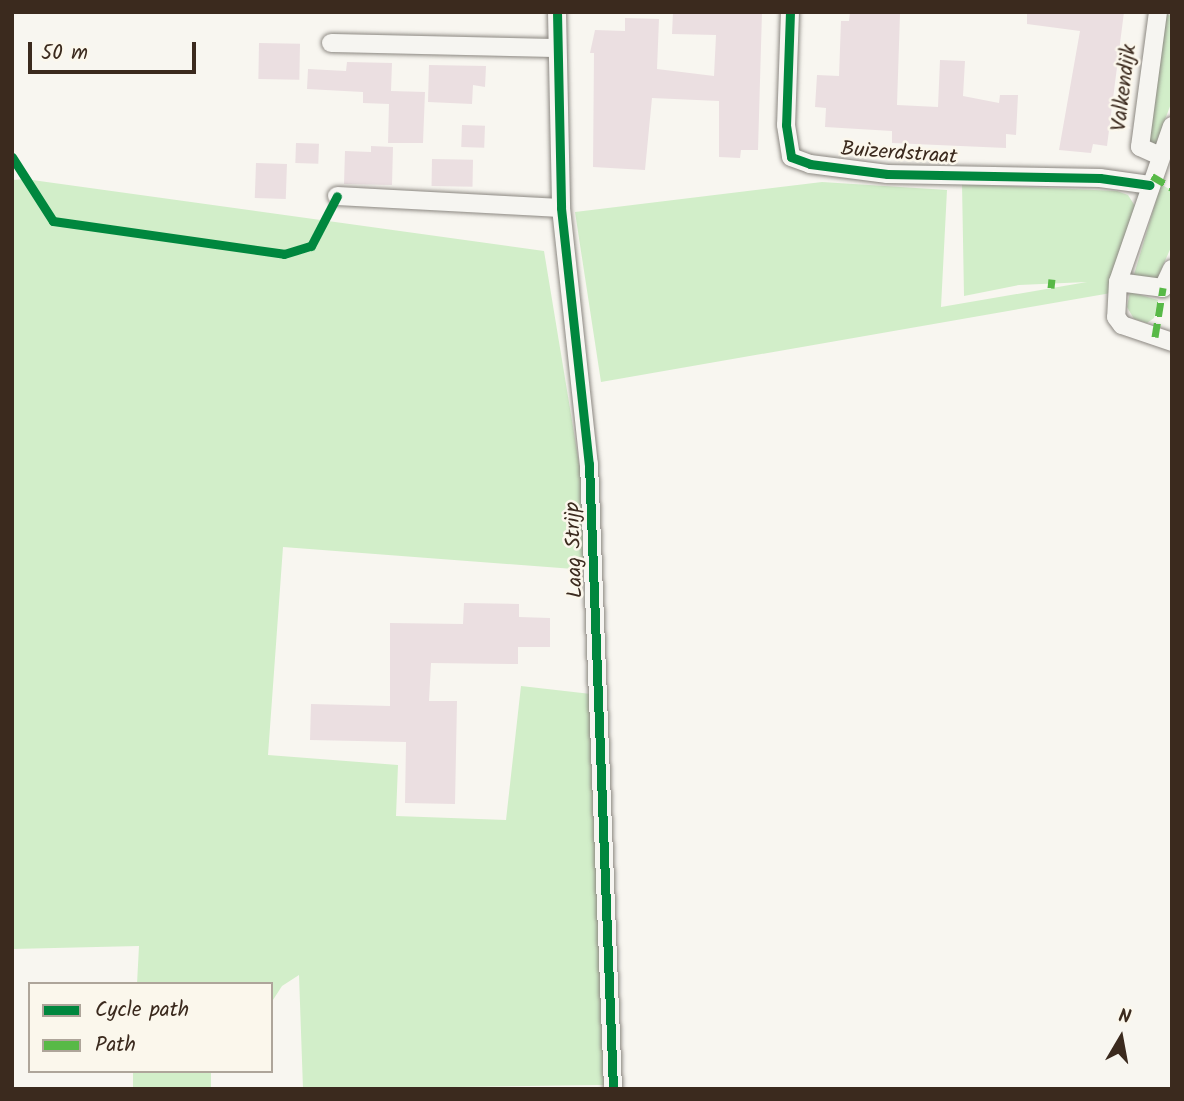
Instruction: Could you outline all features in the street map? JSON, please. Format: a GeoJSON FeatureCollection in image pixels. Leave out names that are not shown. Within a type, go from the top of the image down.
{"type":"FeatureCollection","features":[{"type":"Feature","properties":{"kind":"street","name":"Laag Strijp"},"geometry":{"type":"LineString","coordinates":[[557,12],[561,208],[589,464],[613,1089]]}},
{"type":"Feature","properties":{"kind":"street","name":"Buizerdstraat"},"geometry":{"type":"LineString","coordinates":[[790,12],[786,125],[791,157],[810,164],[887,174],[1100,178],[1150,186]]}},
{"type":"Feature","properties":{"kind":"street","name":"Valkendijk"},"geometry":{"type":"LineString","coordinates":[[1158,12],[1140,147],[1160,156]]}},
{"type":"Feature","properties":{"kind":"street"},"geometry":{"type":"LineString","coordinates":[[331,43],[556,48]]}},
{"type":"Feature","properties":{"kind":"street"},"geometry":{"type":"LineString","coordinates":[[1172,126],[1118,284],[1116,317],[1122,326],[1172,342]]}},
{"type":"Feature","properties":{"kind":"street"},"geometry":{"type":"LineString","coordinates":[[337,196],[561,208]]}},
{"type":"Feature","properties":{"kind":"street"},"geometry":{"type":"LineString","coordinates":[[1118,284],[1163,288],[1172,269]]}},
{"type":"Feature","properties":{"kind":"green space"},"geometry":{"type":"Polygon","coordinates":[[[1165,14],[1172,16],[1172,101],[1155,146],[1148,142],[1165,14]]]}},
{"type":"Feature","properties":{"kind":"green space"},"geometry":{"type":"Polygon","coordinates":[[[25,179],[544,251],[580,469],[587,570],[283,547],[268,755],[398,765],[396,816],[506,820],[521,686],[591,694],[604,1085],[303,1089],[299,975],[282,986],[273,1000],[273,982],[137,982],[139,946],[12,949],[12,180],[25,179]]]}},
{"type":"Feature","properties":{"kind":"green space"},"geometry":{"type":"Polygon","coordinates":[[[822,182],[947,190],[941,307],[1087,282],[1019,285],[964,296],[962,184],[1117,191],[1128,195],[1135,206],[1111,293],[601,382],[575,212],[822,182]]]}},
{"type":"Feature","properties":{"kind":"green space"},"geometry":{"type":"Polygon","coordinates":[[[1161,184],[1172,191],[1172,245],[1157,279],[1133,278],[1161,184]]]}},
{"type":"Feature","properties":{"kind":"green space"},"geometry":{"type":"Polygon","coordinates":[[[1130,292],[1158,300],[1154,318],[1147,323],[1134,319],[1127,307],[1130,292]]]}},
{"type":"Feature","properties":{"kind":"green space"},"geometry":{"type":"Polygon","coordinates":[[[133,1073],[211,1073],[211,1089],[133,1089],[133,1073]]]}},
{"type":"Feature","properties":{"kind":"building"},"geometry":{"type":"Polygon","coordinates":[[[673,12],[762,12],[758,150],[741,150],[740,158],[719,157],[719,101],[652,98],[645,170],[593,167],[594,53],[590,53],[595,30],[625,31],[625,18],[659,19],[657,69],[714,76],[716,35],[672,34],[673,12]]]}},
{"type":"Feature","properties":{"kind":"building"},"geometry":{"type":"Polygon","coordinates":[[[850,12],[900,14],[897,105],[938,107],[940,60],[965,61],[963,96],[999,103],[1000,95],[1018,95],[1016,135],[1006,134],[1006,148],[892,143],[892,131],[825,127],[826,108],[815,107],[817,75],[839,76],[841,21],[849,21],[850,12]]]}},
{"type":"Feature","properties":{"kind":"building"},"geometry":{"type":"Polygon","coordinates":[[[1027,12],[1124,12],[1107,146],[1093,144],[1091,153],[1059,150],[1080,31],[1027,24],[1027,12]]]}},
{"type":"Feature","properties":{"kind":"building"},"geometry":{"type":"Polygon","coordinates":[[[259,43],[300,44],[299,80],[258,79],[259,43]]]}},
{"type":"Feature","properties":{"kind":"building"},"geometry":{"type":"Polygon","coordinates":[[[347,62],[392,63],[391,91],[425,92],[423,143],[388,143],[389,104],[363,103],[363,92],[307,89],[308,69],[346,71],[347,62]]]}},
{"type":"Feature","properties":{"kind":"building"},"geometry":{"type":"Polygon","coordinates":[[[429,65],[486,66],[485,87],[473,85],[472,104],[428,102],[429,65]]]}},
{"type":"Feature","properties":{"kind":"building"},"geometry":{"type":"Polygon","coordinates":[[[462,125],[485,126],[484,148],[461,147],[462,125]]]}},
{"type":"Feature","properties":{"kind":"building"},"geometry":{"type":"Polygon","coordinates":[[[296,143],[319,144],[318,164],[295,163],[296,143]]]}},
{"type":"Feature","properties":{"kind":"building"},"geometry":{"type":"Polygon","coordinates":[[[371,146],[393,147],[392,185],[344,184],[345,151],[371,152],[371,146]]]}},
{"type":"Feature","properties":{"kind":"building"},"geometry":{"type":"Polygon","coordinates":[[[432,159],[473,160],[473,187],[432,186],[432,159]]]}},
{"type":"Feature","properties":{"kind":"building"},"geometry":{"type":"Polygon","coordinates":[[[256,163],[287,164],[286,199],[255,198],[256,163]]]}},
{"type":"Feature","properties":{"kind":"building"},"geometry":{"type":"Polygon","coordinates":[[[464,603],[519,604],[519,617],[550,618],[550,647],[518,647],[518,664],[431,663],[429,701],[457,701],[455,804],[405,803],[406,742],[310,740],[311,704],[390,706],[390,623],[463,624],[464,603]]]}},
{"type":"Feature","properties":{"kind":"marked path"},"geometry":{"type":"LineString","coordinates":[[1152,176],[1172,188]]}},
{"type":"Feature","properties":{"kind":"marked path"},"geometry":{"type":"LineString","coordinates":[[1051,288],[1052,279]]}},
{"type":"Feature","properties":{"kind":"marked path"},"geometry":{"type":"LineString","coordinates":[[1155,337],[1163,288]]}},
{"type":"Feature","properties":{"kind":"cycle path"},"geometry":{"type":"LineString","coordinates":[[557,12],[561,208],[589,464],[613,1089]]}},
{"type":"Feature","properties":{"kind":"cycle path"},"geometry":{"type":"LineString","coordinates":[[790,12],[786,125],[791,157],[810,164],[887,174],[1100,178],[1150,185]]}},
{"type":"Feature","properties":{"kind":"cycle path"},"geometry":{"type":"LineString","coordinates":[[12,157],[53,221],[284,254],[311,246],[337,196]]}}]}
